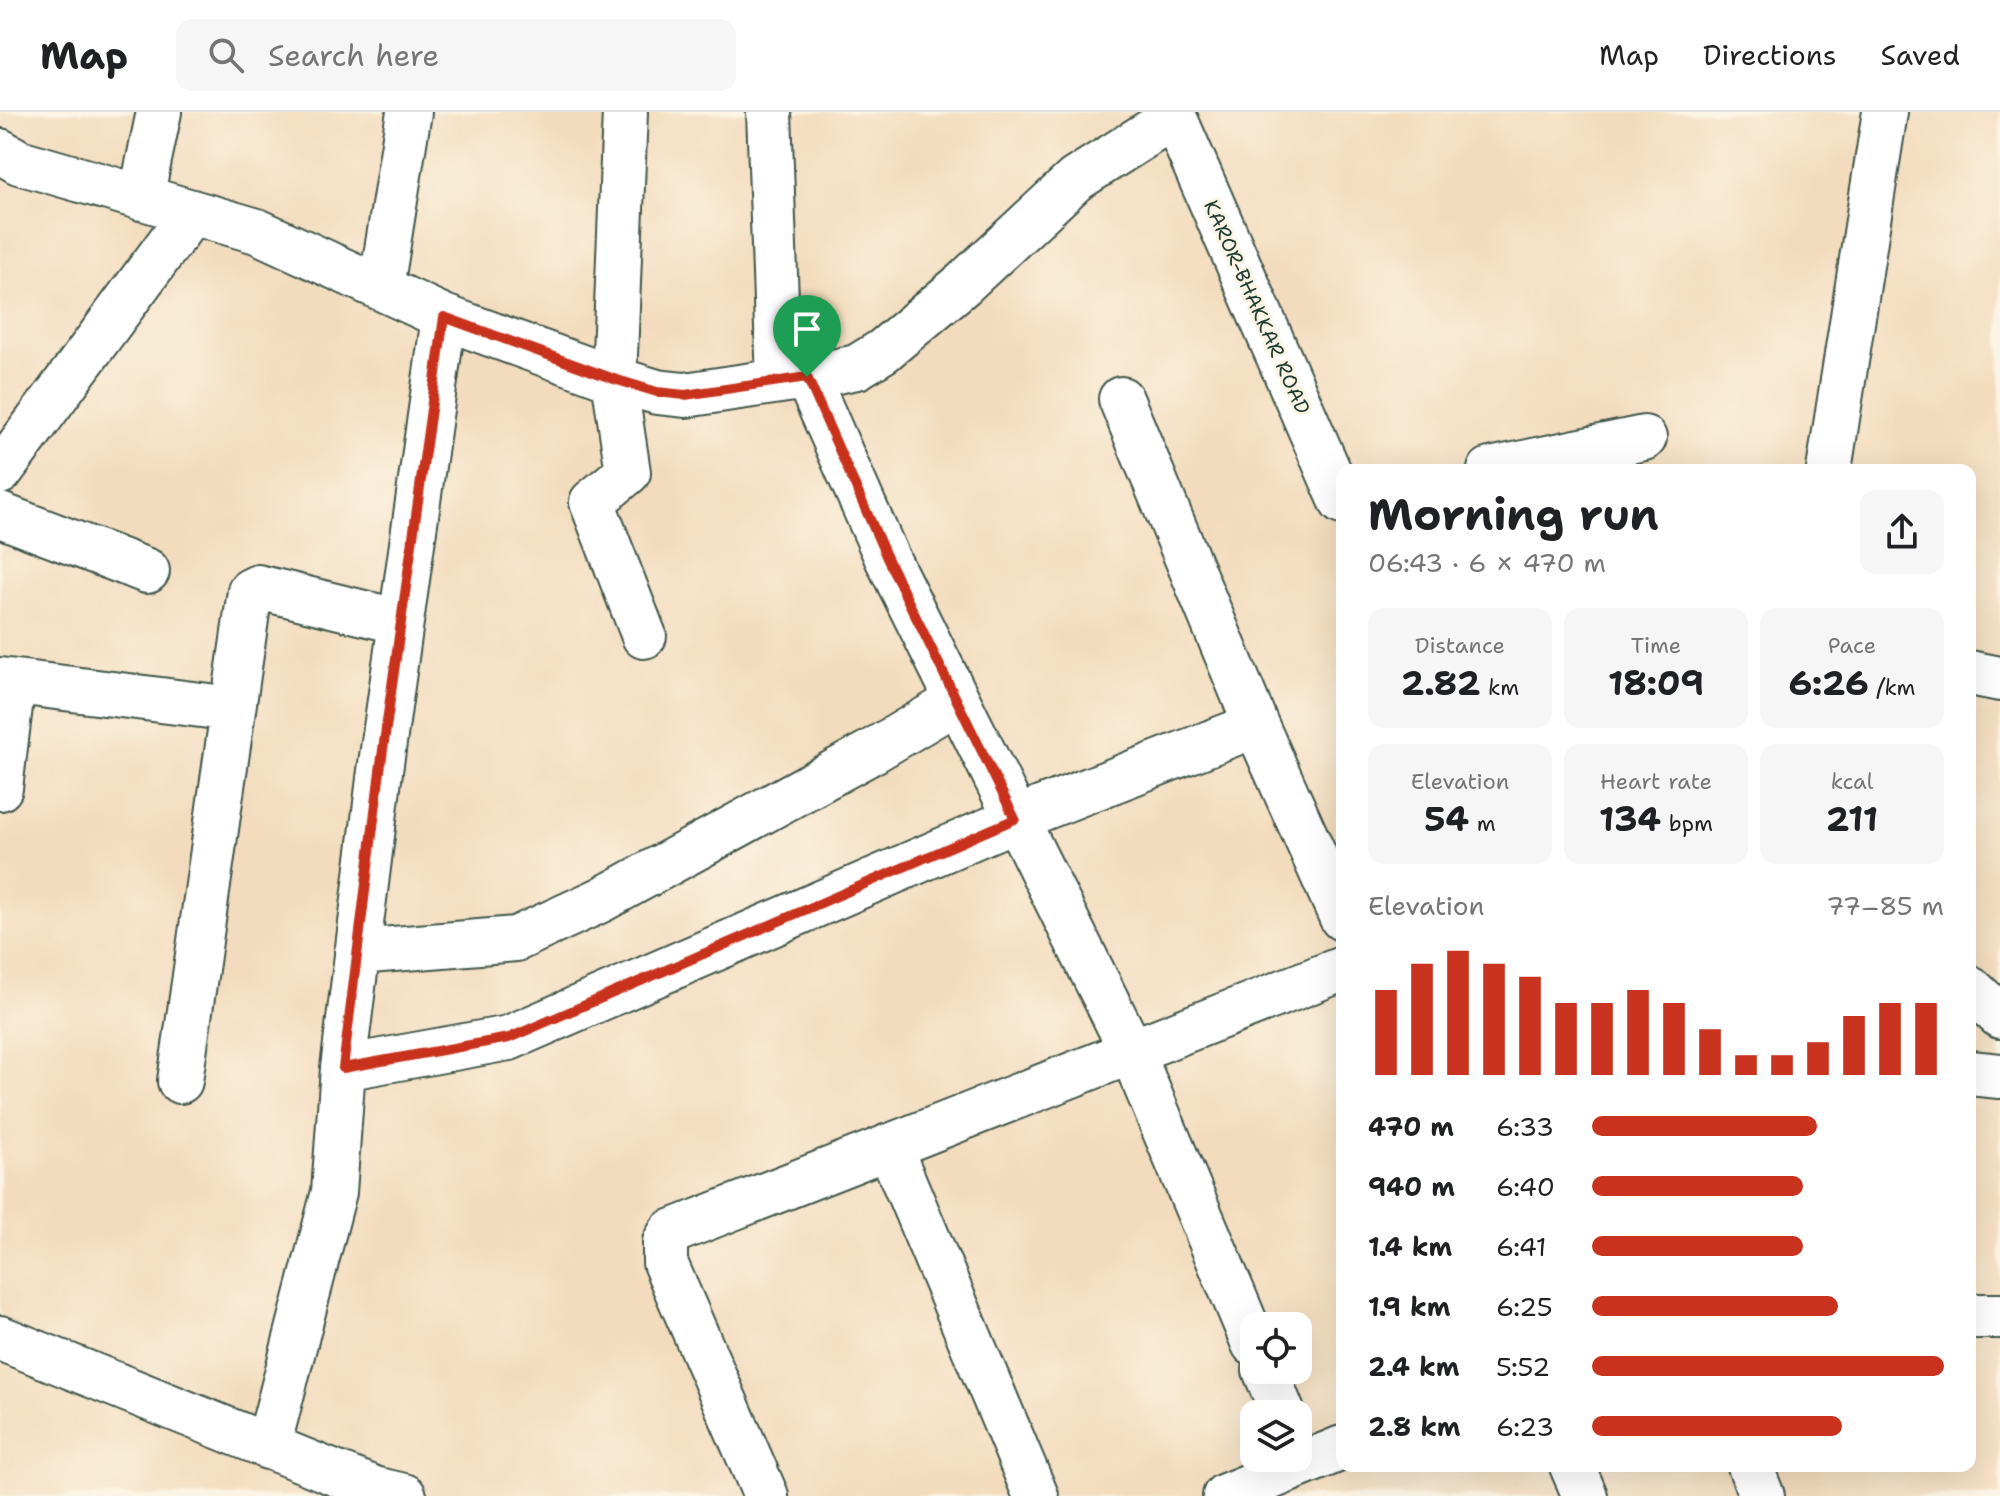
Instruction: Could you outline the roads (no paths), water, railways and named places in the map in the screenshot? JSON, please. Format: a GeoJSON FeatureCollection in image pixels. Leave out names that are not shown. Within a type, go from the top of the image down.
{"type":"FeatureCollection","features":[{"type":"Feature","properties":{"kind":"street"},"geometry":{"type":"LineString","coordinates":[[141,198],[159,112]]}},
{"type":"Feature","properties":{"kind":"street"},"geometry":{"type":"LineString","coordinates":[[381,288],[409,112]]}},
{"type":"Feature","properties":{"kind":"street"},"geometry":{"type":"LineString","coordinates":[[625,112],[614,379],[628,472],[592,502],[644,636]]}},
{"type":"Feature","properties":{"kind":"street"},"geometry":{"type":"LineString","coordinates":[[769,112],[793,379],[887,558],[1131,1050],[1241,1312]]}},
{"type":"Feature","properties":{"kind":"street"},"geometry":{"type":"LineString","coordinates":[[1830,464],[1885,112]]}},
{"type":"Feature","properties":{"kind":"street"},"geometry":{"type":"LineString","coordinates":[[0,151],[19,162],[257,231],[444,317],[614,379],[657,392],[685,395],[857,367],[883,351],[963,284],[1075,180],[1173,114]]}},
{"type":"Feature","properties":{"kind":"street","name":"KAROR-BHAKKAR ROAD"},"geometry":{"type":"LineString","coordinates":[[1173,114],[1336,487]]}},
{"type":"Feature","properties":{"kind":"street"},"geometry":{"type":"LineString","coordinates":[[0,472],[192,212]]}},
{"type":"Feature","properties":{"kind":"street"},"geometry":{"type":"LineString","coordinates":[[268,1447],[334,1192],[343,1068],[357,952],[444,317]]}},
{"type":"Feature","properties":{"kind":"street"},"geometry":{"type":"LineString","coordinates":[[1121,399],[1256,725],[1336,905]]}},
{"type":"Feature","properties":{"kind":"street"},"geometry":{"type":"LineString","coordinates":[[1519,464],[1644,438]]}},
{"type":"Feature","properties":{"kind":"street"},"geometry":{"type":"LineString","coordinates":[[0,515],[147,571]]}},
{"type":"Feature","properties":{"kind":"street"},"geometry":{"type":"LineString","coordinates":[[180,1081],[250,591],[258,587],[401,622]]}},
{"type":"Feature","properties":{"kind":"street"},"geometry":{"type":"LineString","coordinates":[[1976,674],[2000,679]]}},
{"type":"Feature","properties":{"kind":"street"},"geometry":{"type":"LineString","coordinates":[[0,788],[7,681],[233,709]]}},
{"type":"Feature","properties":{"kind":"street"},"geometry":{"type":"LineString","coordinates":[[357,952],[516,939],[601,900],[873,751],[957,701]]}},
{"type":"Feature","properties":{"kind":"street"},"geometry":{"type":"LineString","coordinates":[[343,1068],[509,1038],[1015,819],[1256,725]]}},
{"type":"Feature","properties":{"kind":"street"},"geometry":{"type":"LineString","coordinates":[[766,1496],[665,1263],[665,1242],[671,1232],[1336,971]]}},
{"type":"Feature","properties":{"kind":"street"},"geometry":{"type":"LineString","coordinates":[[1976,994],[2000,1016]]}},
{"type":"Feature","properties":{"kind":"street"},"geometry":{"type":"LineString","coordinates":[[1976,1074],[2000,1076]]}},
{"type":"Feature","properties":{"kind":"street"},"geometry":{"type":"LineString","coordinates":[[889,1146],[1036,1496]]}},
{"type":"Feature","properties":{"kind":"street"},"geometry":{"type":"LineString","coordinates":[[1976,1316],[2000,1316]]}},
{"type":"Feature","properties":{"kind":"street"},"geometry":{"type":"LineString","coordinates":[[0,1338],[374,1489],[404,1496]]}},
{"type":"Feature","properties":{"kind":"street"},"geometry":{"type":"LineString","coordinates":[[1225,1496],[1315,1464]]}},
{"type":"Feature","properties":{"kind":"street"},"geometry":{"type":"LineString","coordinates":[[1575,1472],[1585,1496]]}},
{"type":"Feature","properties":{"kind":"street"},"geometry":{"type":"LineString","coordinates":[[1752,1472],[1762,1496]]}}]}
